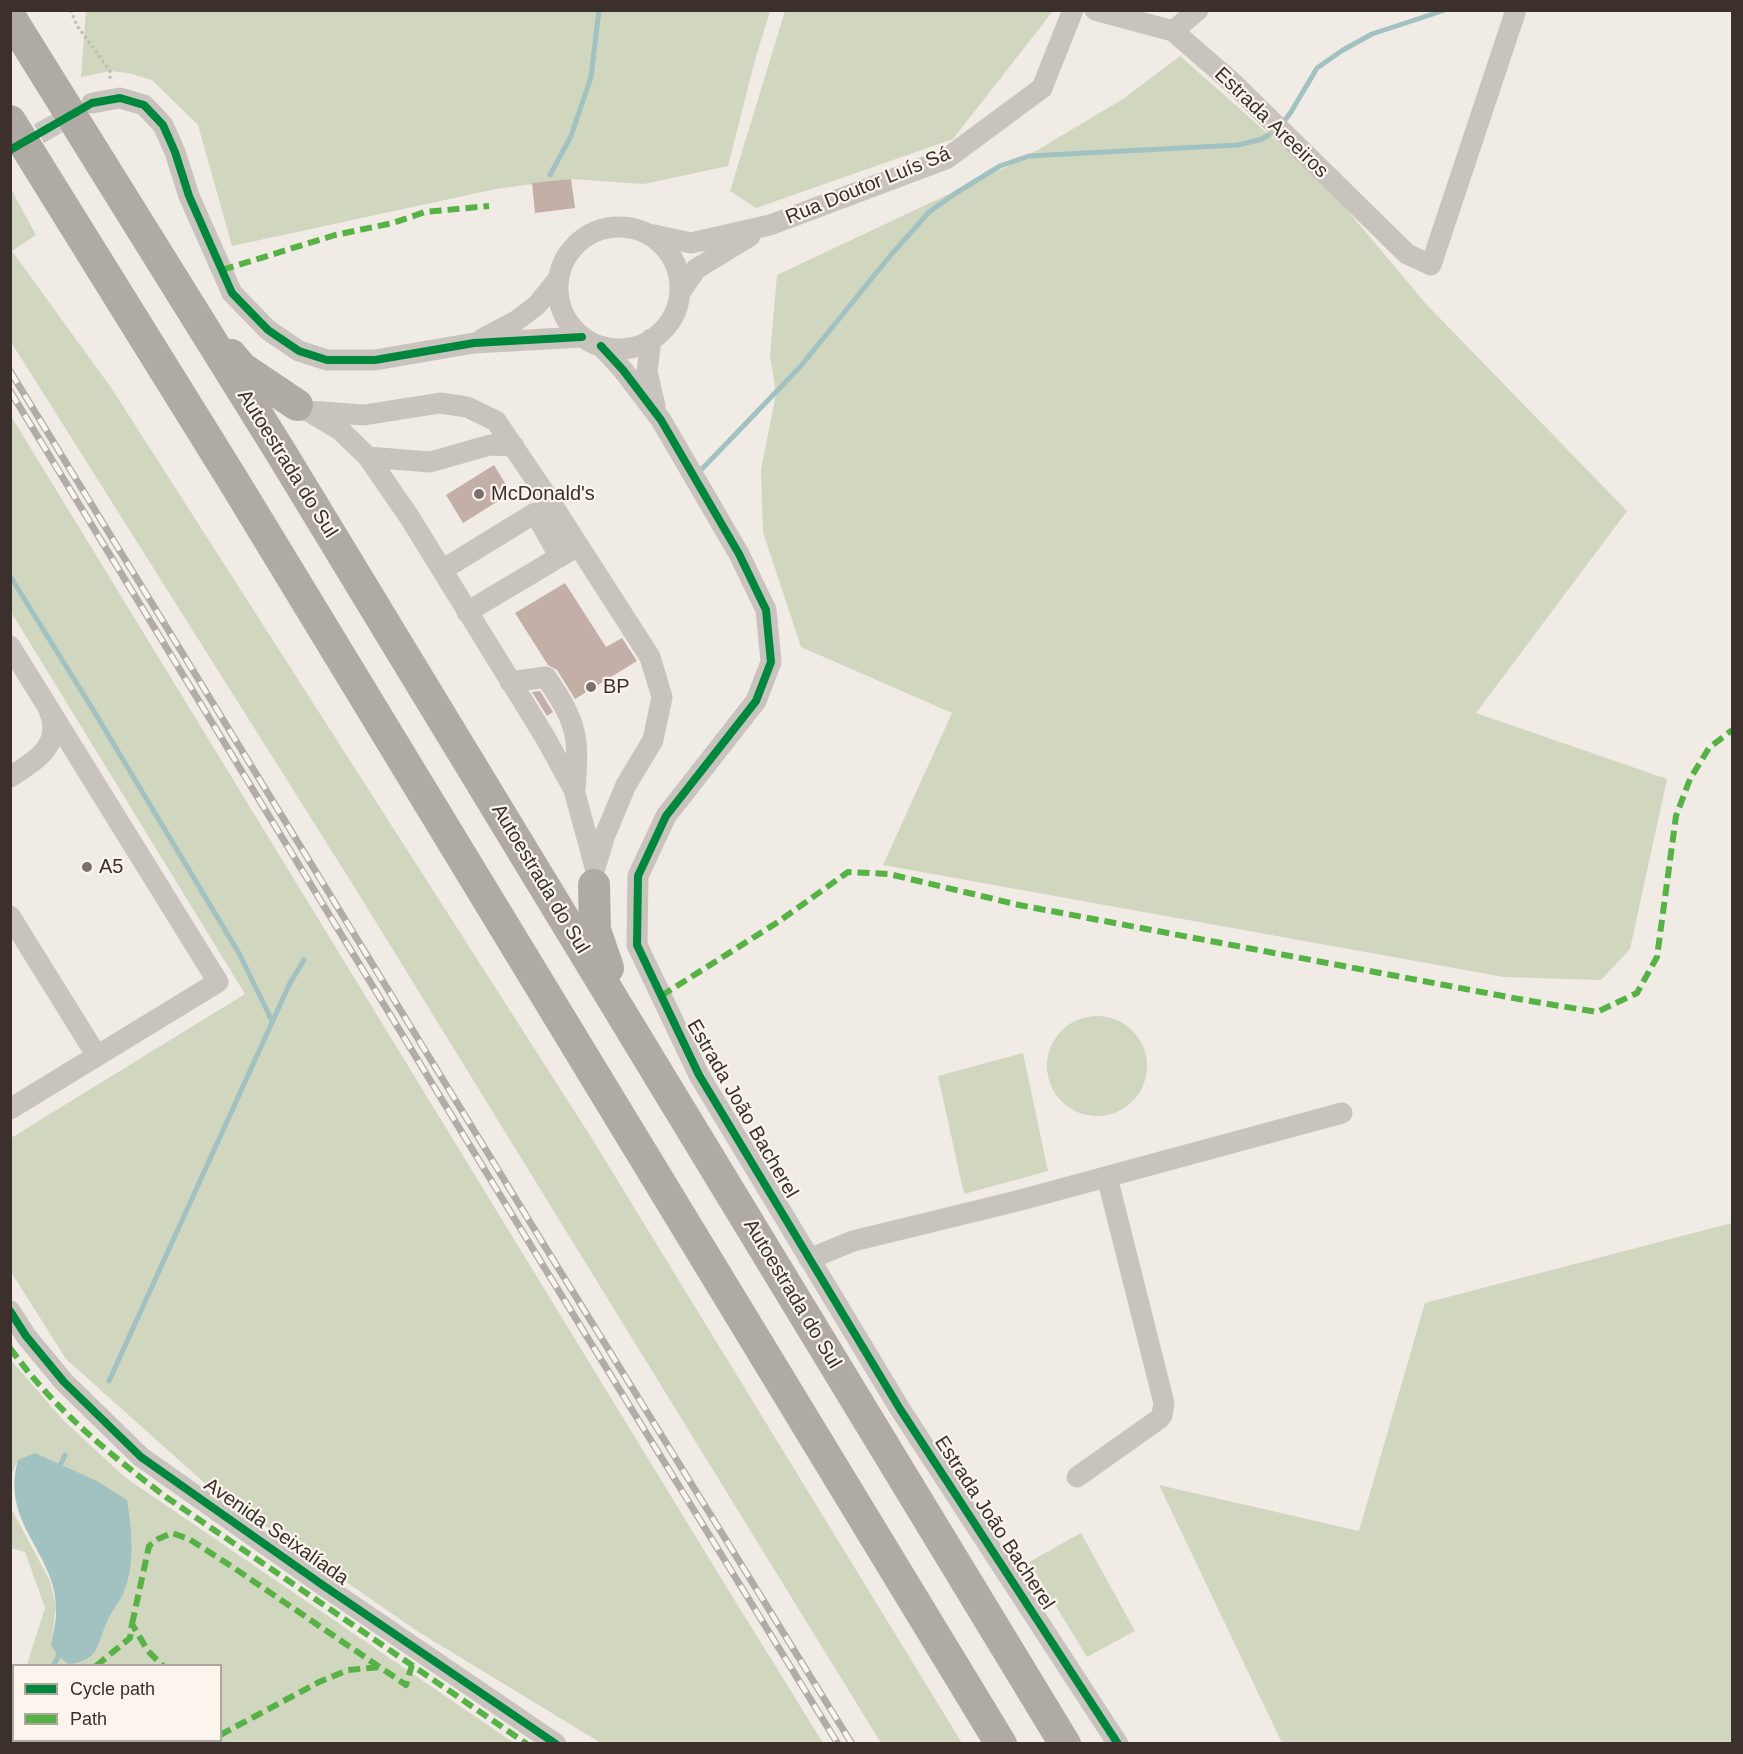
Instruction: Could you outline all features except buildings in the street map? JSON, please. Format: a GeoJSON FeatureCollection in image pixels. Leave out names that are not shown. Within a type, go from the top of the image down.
{"type":"FeatureCollection","features":[{"type":"Feature","properties":{"kind":"highway","name":"Autoestrada do Sul"},"geometry":{"type":"LineString","coordinates":[[10,17],[645,1051],[1065,1743]]}},
{"type":"Feature","properties":{"kind":"highway"},"geometry":{"type":"LineString","coordinates":[[10,121],[236,485],[1001,1743]]}},
{"type":"Feature","properties":{"kind":"highway"},"geometry":{"type":"LineString","coordinates":[[187,302],[242,368],[302,408]]}},
{"type":"Feature","properties":{"kind":"highway"},"geometry":{"type":"LineString","coordinates":[[594,877],[596,930],[610,976],[645,1051]]}},
{"type":"Feature","properties":{"kind":"street","name":"Rua Doutor Luís Sá"},"geometry":{"type":"LineString","coordinates":[[770,225],[946,159],[1042,88],[1073,10]]}},
{"type":"Feature","properties":{"kind":"street","name":"Estrada Areeiros"},"geometry":{"type":"LineString","coordinates":[[1095,10],[1173,31],[1233,83],[1407,254],[1431,265],[1516,10]]}},
{"type":"Feature","properties":{"kind":"street"},"geometry":{"type":"LineString","coordinates":[[1173,31],[1198,10]]}},
{"type":"Feature","properties":{"kind":"street"},"geometry":{"type":"LineString","coordinates":[[101,102],[120,98],[144,105],[163,125],[175,152],[189,196],[232,293],[268,330],[299,351],[327,360],[375,360],[474,343],[592,342],[619,349],[640,346],[663,332],[676,312],[681,291],[696,269],[770,225]]}},
{"type":"Feature","properties":{"kind":"street"},"geometry":{"type":"LineString","coordinates":[[474,343],[523,316],[537,305],[558,279],[571,250],[587,236],[614,227],[635,229],[691,243],[770,225]]}},
{"type":"Feature","properties":{"kind":"street"},"geometry":{"type":"LineString","coordinates":[[649,234],[666,248],[677,267],[681,291]]}},
{"type":"Feature","properties":{"kind":"street"},"geometry":{"type":"LineString","coordinates":[[558,279],[559,300],[566,318],[592,342]]}},
{"type":"Feature","properties":{"kind":"street","name":"Estrada João Bacherel"},"geometry":{"type":"LineString","coordinates":[[651,339],[647,372],[651,394],[661,420]]}},
{"type":"Feature","properties":{"kind":"street","name":"Estrada João Bacherel"},"geometry":{"type":"LineString","coordinates":[[592,342],[623,370],[661,420],[739,554],[766,610],[771,662],[756,701],[666,816],[638,876],[637,945],[699,1075],[809,1259],[900,1409],[1118,1743]]}},
{"type":"Feature","properties":{"kind":"street"},"geometry":{"type":"LineString","coordinates":[[302,408],[364,415],[440,403],[467,407],[496,421],[650,657],[662,697],[653,740],[626,785],[605,835],[594,877]]}},
{"type":"Feature","properties":{"kind":"street"},"geometry":{"type":"LineString","coordinates":[[302,408],[340,430],[368,457],[410,518],[545,737],[575,794]]}},
{"type":"Feature","properties":{"kind":"street"},"geometry":{"type":"LineString","coordinates":[[368,457],[430,462],[490,445],[514,446]]}},
{"type":"Feature","properties":{"kind":"street"},"geometry":{"type":"LineString","coordinates":[[442,570],[535,513],[560,557]]}},
{"type":"Feature","properties":{"kind":"street"},"geometry":{"type":"LineString","coordinates":[[467,612],[579,545]]}},
{"type":"Feature","properties":{"kind":"street"},"geometry":{"type":"LineString","coordinates":[[10,646],[218,982],[10,1109]]}},
{"type":"Feature","properties":{"kind":"street"},"geometry":{"type":"LineString","coordinates":[[510,682],[546,677],[566,710],[576,740],[575,794],[594,877]]}},
{"type":"Feature","properties":{"kind":"street"},"geometry":{"type":"LineString","coordinates":[[10,777],[33,763],[48,747],[53,726],[47,705]]}},
{"type":"Feature","properties":{"kind":"street"},"geometry":{"type":"LineString","coordinates":[[10,916],[97,1056]]}},
{"type":"Feature","properties":{"kind":"street"},"geometry":{"type":"LineString","coordinates":[[809,1259],[853,1241],[1107,1177],[1342,1113]]}},
{"type":"Feature","properties":{"kind":"street"},"geometry":{"type":"LineString","coordinates":[[1077,1477],[1159,1419],[1164,1403],[1107,1177]]}},
{"type":"Feature","properties":{"kind":"street","name":"Avenida Seixalíada"},"geometry":{"type":"LineString","coordinates":[[10,1311],[26,1336],[64,1382],[141,1457],[324,1586],[556,1743]]}},
{"type":"Feature","properties":{"kind":"path"},"geometry":{"type":"LineString","coordinates":[[70,10],[78,27],[110,71],[101,102]]}},
{"type":"Feature","properties":{"kind":"green space"},"geometry":{"type":"Polygon","coordinates":[[[785,10],[1053,11],[953,139],[756,208],[730,191],[785,10]]]}},
{"type":"Feature","properties":{"kind":"green space"},"geometry":{"type":"Polygon","coordinates":[[[86,11],[770,11],[728,166],[644,184],[571,179],[496,189],[232,246],[198,125],[152,80],[128,73],[110,71],[81,77],[86,11]]]}},
{"type":"Feature","properties":{"kind":"green space"},"geometry":{"type":"Polygon","coordinates":[[[1180,56],[1327,186],[1426,304],[1627,511],[1476,713],[1667,779],[1630,949],[1601,980],[1504,977],[883,865],[952,713],[801,647],[763,532],[761,470],[776,394],[770,355],[777,275],[1019,161],[1123,99],[1180,56]]]}},
{"type":"Feature","properties":{"kind":"green space"},"geometry":{"type":"Polygon","coordinates":[[[11,189],[36,235],[12,251],[112,389],[591,1137],[962,1743],[881,1743],[355,888],[11,342],[11,189]]]}},
{"type":"Feature","properties":{"kind":"green space"},"geometry":{"type":"Polygon","coordinates":[[[11,416],[823,1743],[601,1743],[417,1631],[209,1487],[66,1359],[11,1272],[11,1138],[245,994],[11,612],[11,416]]]}},
{"type":"Feature","properties":{"kind":"green space"},"geometry":{"type":"Polygon","coordinates":[[[1097,1016],[1116,1020],[1132,1031],[1143,1047],[1147,1066],[1143,1085],[1132,1101],[1116,1112],[1097,1116],[1078,1112],[1062,1101],[1051,1085],[1047,1066],[1051,1047],[1062,1031],[1078,1020],[1097,1016]]]}},
{"type":"Feature","properties":{"kind":"green space"},"geometry":{"type":"Polygon","coordinates":[[[1023,1053],[1048,1171],[964,1194],[938,1076],[1023,1053]]]}},
{"type":"Feature","properties":{"kind":"green space"},"geometry":{"type":"Polygon","coordinates":[[[1732,1223],[1732,1743],[1282,1743],[1159,1485],[1359,1531],[1425,1303],[1732,1223]]]}},
{"type":"Feature","properties":{"kind":"green space"},"geometry":{"type":"Polygon","coordinates":[[[10,1359],[64,1421],[126,1478],[514,1743],[11,1743],[10,1679],[12,1678],[12,1742],[222,1742],[222,1664],[27,1664],[45,1608],[25,1552],[11,1548],[11,1508],[50,1581],[56,1607],[51,1645],[96,1650],[106,1622],[123,1594],[18,1460],[11,1476],[10,1359]]]}},
{"type":"Feature","properties":{"kind":"green space"},"geometry":{"type":"Polygon","coordinates":[[[1081,1533],[1135,1631],[1087,1657],[1029,1562],[1081,1533]]]}},
{"type":"Feature","properties":{"kind":"water"},"geometry":{"type":"Polygon","coordinates":[[[35,1453],[97,1481],[127,1500],[132,1549],[126,1585],[95,1651],[86,1659],[69,1664],[58,1656],[51,1645],[56,1612],[53,1587],[16,1502],[14,1482],[18,1460],[35,1453]]]}},
{"type":"Feature","properties":{"kind":"waterway"},"geometry":{"type":"LineString","coordinates":[[550,175],[571,136],[591,77],[599,10]]}},
{"type":"Feature","properties":{"kind":"waterway"},"geometry":{"type":"LineString","coordinates":[[1282,124],[1317,68],[1372,34],[1445,10]]}},
{"type":"Feature","properties":{"kind":"waterway"},"geometry":{"type":"LineString","coordinates":[[701,470],[800,367],[890,256],[929,212],[1000,166],[1029,156],[1238,145],[1262,139],[1275,131]]}},
{"type":"Feature","properties":{"kind":"waterway"},"geometry":{"type":"LineString","coordinates":[[10,576],[240,955],[272,1021]]}},
{"type":"Feature","properties":{"kind":"waterway"},"geometry":{"type":"LineString","coordinates":[[109,1381],[290,983],[304,960]]}},
{"type":"Feature","properties":{"kind":"waterway"},"geometry":{"type":"LineString","coordinates":[[58,1470],[65,1455]]}},
{"type":"Feature","properties":{"kind":"waterway"},"geometry":{"type":"LineString","coordinates":[[54,1664],[61,1652]]}},
{"type":"Feature","properties":{"kind":"tunnel"},"geometry":{"type":"LineString","coordinates":[[12,149],[81,110]]}},
{"type":"Feature","properties":{"kind":"railway"},"geometry":{"type":"LineString","coordinates":[[10,371],[852,1744]]}},
{"type":"Feature","properties":{"kind":"railway"},"geometry":{"type":"LineString","coordinates":[[10,391],[536,1254],[838,1744]]}},
{"type":"Feature","properties":{"kind":"marked path"},"geometry":{"type":"LineString","coordinates":[[222,270],[335,235],[393,223],[425,212],[489,206]]}},
{"type":"Feature","properties":{"kind":"marked path"},"geometry":{"type":"LineString","coordinates":[[661,996],[778,922],[848,872],[889,874],[1019,905],[1597,1012],[1637,993],[1657,957],[1676,816],[1690,779],[1709,748],[1732,730]]}},
{"type":"Feature","properties":{"kind":"marked path"},"geometry":{"type":"LineString","coordinates":[[10,1348],[63,1410],[123,1464],[166,1497],[527,1744]]}},
{"type":"Feature","properties":{"kind":"marked path"},"geometry":{"type":"LineString","coordinates":[[132,1624],[149,1546],[172,1533],[189,1539],[234,1568],[406,1685],[412,1665]]}},
{"type":"Feature","properties":{"kind":"marked path"},"geometry":{"type":"LineString","coordinates":[[98,1664],[130,1638],[132,1624],[148,1651],[161,1664]]}},
{"type":"Feature","properties":{"kind":"marked path"},"geometry":{"type":"LineString","coordinates":[[222,1734],[319,1682],[348,1670],[381,1667]]}},
{"type":"Feature","properties":{"kind":"marked path"},"geometry":{"type":"LineString","coordinates":[[140,1742],[143,1744]]}},
{"type":"Feature","properties":{"kind":"cycle path"},"geometry":{"type":"LineString","coordinates":[[10,150],[92,103],[120,98],[144,105],[163,125],[175,152],[189,196],[232,293],[268,330],[299,351],[327,360],[375,360],[474,343],[582,337]]}},
{"type":"Feature","properties":{"kind":"cycle path"},"geometry":{"type":"LineString","coordinates":[[601,346],[623,370],[661,420],[739,554],[766,610],[771,662],[756,701],[666,816],[638,876],[637,945],[699,1075],[900,1409],[1118,1744]]}},
{"type":"Feature","properties":{"kind":"cycle path"},"geometry":{"type":"LineString","coordinates":[[10,1311],[26,1336],[64,1382],[141,1457],[324,1586],[556,1744]]}},
{"type":"Feature","properties":{"kind":"place","name":"McDonald's"},"geometry":{"type":"Point","coordinates":[479,494]}},
{"type":"Feature","properties":{"kind":"place","name":"BP"},"geometry":{"type":"Point","coordinates":[591,687]}},
{"type":"Feature","properties":{"kind":"place","name":"A5"},"geometry":{"type":"Point","coordinates":[87,867]}}]}
